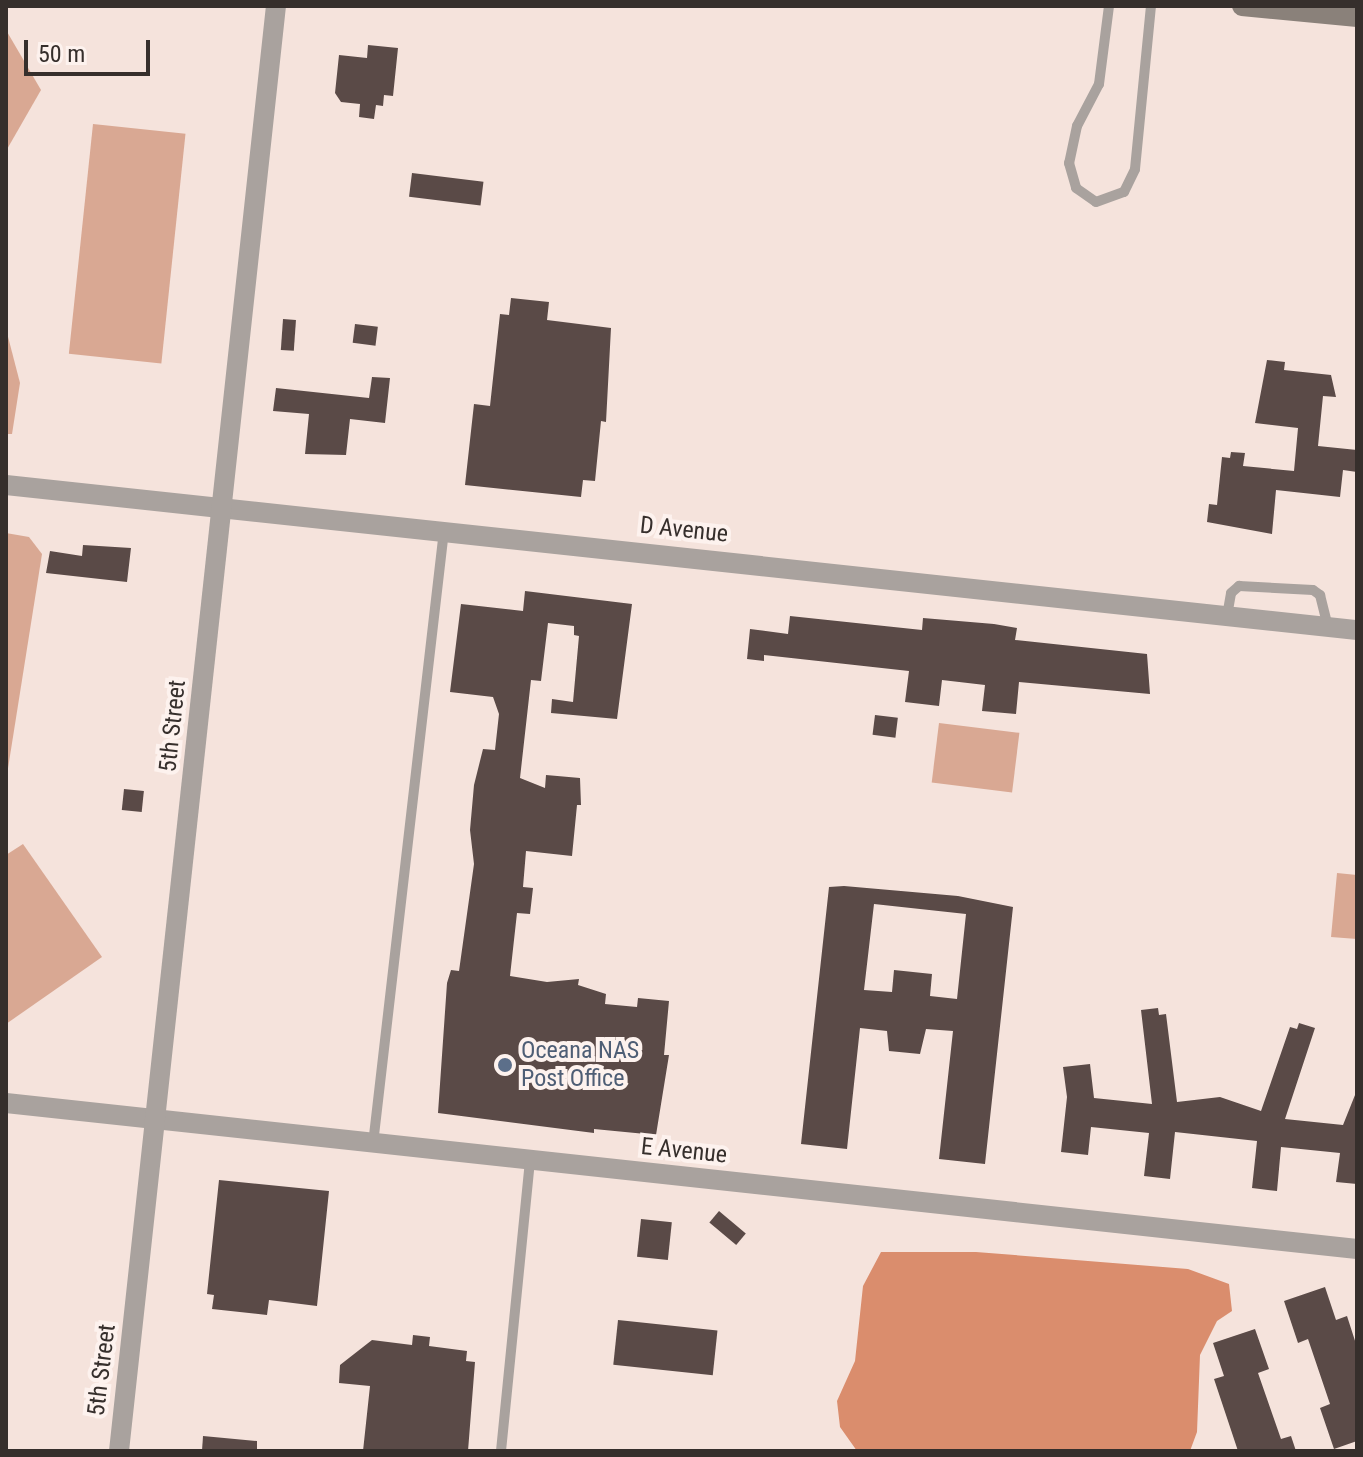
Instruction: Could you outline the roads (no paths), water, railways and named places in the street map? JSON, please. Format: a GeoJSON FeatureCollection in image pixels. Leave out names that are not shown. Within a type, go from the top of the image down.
{"type":"FeatureCollection","features":[{"type":"Feature","properties":{"kind":"main road"},"geometry":{"type":"LineString","coordinates":[[1242,6],[1357,17]]}},
{"type":"Feature","properties":{"kind":"street","name":"5th Street"},"geometry":{"type":"LineString","coordinates":[[119,1451],[158,1121],[276,6]]}},
{"type":"Feature","properties":{"kind":"street","name":"D Avenue"},"geometry":{"type":"LineString","coordinates":[[6,485],[222,511],[444,530],[1357,630]]}},
{"type":"Feature","properties":{"kind":"street","name":"E Avenue"},"geometry":{"type":"LineString","coordinates":[[6,1103],[1357,1249]]}},
{"type":"Feature","properties":{"kind":"lane"},"geometry":{"type":"LineString","coordinates":[[1109,6],[1099,84],[1077,126],[1069,163],[1076,188],[1096,202],[1124,192],[1135,169],[1151,6]]}},
{"type":"Feature","properties":{"kind":"lane"},"geometry":{"type":"LineString","coordinates":[[373,1144],[444,530]]}},
{"type":"Feature","properties":{"kind":"lane"},"geometry":{"type":"LineString","coordinates":[[1227,616],[1231,593],[1239,586],[1313,590],[1320,595],[1328,627]]}},
{"type":"Feature","properties":{"kind":"lane"},"geometry":{"type":"LineString","coordinates":[[501,1451],[530,1161]]}},
{"type":"Feature","properties":{"kind":"place","name":"Oceana NAS Post Office"},"geometry":{"type":"Point","coordinates":[505,1065]}}]}
